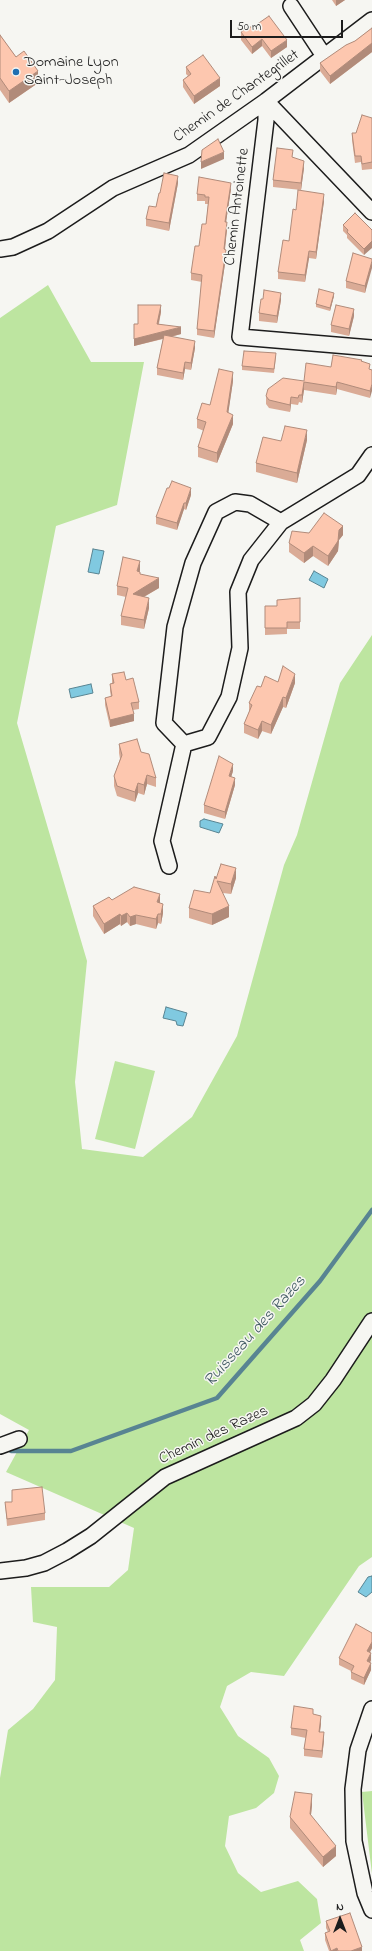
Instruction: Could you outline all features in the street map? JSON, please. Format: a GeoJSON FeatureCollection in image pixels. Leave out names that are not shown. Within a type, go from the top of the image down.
{"type":"FeatureCollection","features":[{"type":"Feature","properties":{"kind":"street","name":"Chemin de Chantegrillet"},"geometry":{"type":"LineString","coordinates":[[291,6],[324,56]]}},
{"type":"Feature","properties":{"kind":"street","name":"Chemin de Chantegrillet"},"geometry":{"type":"LineString","coordinates":[[0,249],[13,247],[48,231],[112,188],[189,155],[266,101],[372,20]]}},
{"type":"Feature","properties":{"kind":"street"},"geometry":{"type":"LineString","coordinates":[[266,101],[372,211]]}},
{"type":"Feature","properties":{"kind":"street","name":"Chemin Antoinette"},"geometry":{"type":"LineString","coordinates":[[266,101],[266,120],[240,337],[372,348]]}},
{"type":"Feature","properties":{"kind":"street"},"geometry":{"type":"LineString","coordinates":[[184,744],[208,737],[229,697],[240,648],[238,592],[251,560],[281,522],[358,475],[372,455]]}},
{"type":"Feature","properties":{"kind":"street"},"geometry":{"type":"LineString","coordinates":[[184,744],[164,723],[175,627],[193,563],[216,512],[235,502],[250,504],[281,522]]}},
{"type":"Feature","properties":{"kind":"street"},"geometry":{"type":"LineString","coordinates":[[169,866],[162,841],[184,744]]}},
{"type":"Feature","properties":{"kind":"street","name":"Chemin des Razes"},"geometry":{"type":"LineString","coordinates":[[0,1571],[26,1568],[44,1563],[91,1536],[165,1477],[296,1418],[314,1404],[333,1380],[372,1321]]}},
{"type":"Feature","properties":{"kind":"street"},"geometry":{"type":"LineString","coordinates":[[0,1446],[19,1439]]}},
{"type":"Feature","properties":{"kind":"street"},"geometry":{"type":"LineString","coordinates":[[372,1709],[358,1750],[353,1789],[354,1841],[364,1893],[372,1910]]}},
{"type":"Feature","properties":{"kind":"street"},"geometry":{"type":"LineString","coordinates":[[358,1750],[372,1741]]}},
{"type":"Feature","properties":{"kind":"green space"},"geometry":{"type":"Polygon","coordinates":[[[48,285],[91,362],[144,362],[117,505],[56,526],[17,723],[87,961],[75,1082],[82,1149],[143,1157],[192,1117],[237,1036],[284,865],[297,835],[340,683],[372,635],[372,1557],[359,1566],[284,1676],[251,1672],[227,1686],[220,1707],[238,1736],[269,1758],[279,1776],[274,1793],[256,1808],[229,1816],[225,1846],[238,1873],[261,1892],[298,1881],[317,1899],[321,1923],[300,1940],[304,1951],[0,1951],[0,1778],[8,1730],[33,1709],[55,1680],[57,1627],[33,1622],[31,1587],[109,1587],[128,1570],[134,1528],[6,1472],[29,1430],[0,1414],[0,318],[48,285]]]}},
{"type":"Feature","properties":{"kind":"green space"},"geometry":{"type":"Polygon","coordinates":[[[115,1061],[155,1071],[135,1149],[95,1139],[115,1061]]]}},
{"type":"Feature","properties":{"kind":"green space"},"geometry":{"type":"Polygon","coordinates":[[[372,1791],[372,1874],[362,1792],[372,1791]]]}},
{"type":"Feature","properties":{"kind":"water"},"geometry":{"type":"Polygon","coordinates":[[[93,549],[104,551],[99,574],[88,572],[93,549]]]}},
{"type":"Feature","properties":{"kind":"water"},"geometry":{"type":"Polygon","coordinates":[[[314,571],[328,579],[324,588],[309,580],[314,571]]]}},
{"type":"Feature","properties":{"kind":"water"},"geometry":{"type":"Polygon","coordinates":[[[91,684],[93,693],[71,698],[69,689],[91,684]]]}},
{"type":"Feature","properties":{"kind":"water"},"geometry":{"type":"Polygon","coordinates":[[[204,819],[223,824],[219,833],[200,827],[200,821],[204,819]]]}},
{"type":"Feature","properties":{"kind":"water"},"geometry":{"type":"Polygon","coordinates":[[[166,1007],[187,1013],[183,1026],[177,1025],[176,1021],[163,1018],[166,1007]]]}},
{"type":"Feature","properties":{"kind":"water"},"geometry":{"type":"Polygon","coordinates":[[[372,1576],[372,1592],[366,1597],[358,1592],[368,1577],[372,1576]]]}},
{"type":"Feature","properties":{"kind":"building"},"geometry":{"type":"Polygon","coordinates":[[[269,16],[287,40],[271,51],[262,39],[252,47],[241,32],[248,27],[253,27],[269,16]]]}},
{"type":"Feature","properties":{"kind":"building"},"geometry":{"type":"Polygon","coordinates":[[[372,28],[372,43],[330,76],[320,63],[346,45],[355,41],[372,28]]]}},
{"type":"Feature","properties":{"kind":"building"},"geometry":{"type":"Polygon","coordinates":[[[0,35],[16,57],[24,51],[38,71],[9,91],[0,78],[0,35]]]}},
{"type":"Feature","properties":{"kind":"building"},"geometry":{"type":"Polygon","coordinates":[[[203,55],[220,78],[194,96],[183,80],[191,74],[186,67],[203,55]]]}},
{"type":"Feature","properties":{"kind":"building"},"geometry":{"type":"Polygon","coordinates":[[[362,115],[372,118],[372,162],[362,164],[361,156],[355,156],[352,133],[356,133],[362,115]]]}},
{"type":"Feature","properties":{"kind":"building"},"geometry":{"type":"Polygon","coordinates":[[[218,139],[224,152],[201,162],[202,150],[218,139]]]}},
{"type":"Feature","properties":{"kind":"building"},"geometry":{"type":"Polygon","coordinates":[[[277,148],[293,150],[292,157],[304,161],[301,183],[273,180],[277,148]]]}},
{"type":"Feature","properties":{"kind":"building"},"geometry":{"type":"Polygon","coordinates":[[[164,173],[178,176],[169,223],[146,219],[149,206],[156,207],[164,173]]]}},
{"type":"Feature","properties":{"kind":"building"},"geometry":{"type":"Polygon","coordinates":[[[199,177],[231,183],[225,222],[227,222],[224,249],[226,250],[214,331],[197,329],[202,275],[191,273],[195,246],[199,246],[202,224],[206,224],[209,197],[197,194],[199,177]]]}},
{"type":"Feature","properties":{"kind":"building"},"geometry":{"type":"Polygon","coordinates":[[[298,190],[324,194],[316,252],[309,251],[305,275],[278,272],[283,240],[289,241],[293,209],[296,210],[298,190]]]}},
{"type":"Feature","properties":{"kind":"building"},"geometry":{"type":"Polygon","coordinates":[[[355,213],[372,230],[372,241],[364,249],[347,232],[348,230],[343,225],[355,213]]]}},
{"type":"Feature","properties":{"kind":"building"},"geometry":{"type":"Polygon","coordinates":[[[353,253],[372,259],[365,286],[346,281],[353,253]]]}},
{"type":"Feature","properties":{"kind":"building"},"geometry":{"type":"Polygon","coordinates":[[[319,289],[334,293],[330,308],[316,304],[319,289]]]}},
{"type":"Feature","properties":{"kind":"building"},"geometry":{"type":"Polygon","coordinates":[[[264,290],[281,293],[277,316],[259,313],[264,290]]]}},
{"type":"Feature","properties":{"kind":"building"},"geometry":{"type":"Polygon","coordinates":[[[138,305],[161,305],[157,324],[181,327],[134,339],[134,324],[138,324],[138,305]]]}},
{"type":"Feature","properties":{"kind":"building"},"geometry":{"type":"Polygon","coordinates":[[[336,305],[354,309],[349,329],[331,325],[336,305]]]}},
{"type":"Feature","properties":{"kind":"building"},"geometry":{"type":"Polygon","coordinates":[[[164,335],[195,341],[191,363],[185,362],[183,373],[157,368],[164,335]]]}},
{"type":"Feature","properties":{"kind":"building"},"geometry":{"type":"Polygon","coordinates":[[[244,351],[276,353],[274,369],[242,366],[244,351]]]}},
{"type":"Feature","properties":{"kind":"building"},"geometry":{"type":"Polygon","coordinates":[[[333,355],[362,360],[361,361],[370,364],[369,369],[372,370],[372,384],[370,391],[337,382],[336,387],[304,382],[302,395],[299,395],[298,398],[291,397],[290,405],[269,400],[266,396],[268,389],[283,378],[304,381],[306,363],[331,367],[333,355]]]}},
{"type":"Feature","properties":{"kind":"building"},"geometry":{"type":"Polygon","coordinates":[[[219,369],[233,372],[227,412],[233,415],[217,453],[198,447],[206,422],[197,419],[202,403],[210,405],[219,369]]]}},
{"type":"Feature","properties":{"kind":"building"},"geometry":{"type":"Polygon","coordinates":[[[285,426],[307,430],[297,473],[256,463],[263,437],[281,441],[285,426]]]}},
{"type":"Feature","properties":{"kind":"building"},"geometry":{"type":"Polygon","coordinates":[[[172,481],[191,488],[177,523],[156,517],[167,488],[169,488],[172,481]]]}},
{"type":"Feature","properties":{"kind":"building"},"geometry":{"type":"Polygon","coordinates":[[[324,513],[343,526],[339,530],[338,541],[328,556],[313,546],[304,553],[289,543],[292,531],[309,533],[324,513]]]}},
{"type":"Feature","properties":{"kind":"building"},"geometry":{"type":"Polygon","coordinates":[[[123,557],[140,561],[137,571],[140,572],[140,574],[159,578],[133,594],[149,598],[144,620],[121,616],[128,588],[117,586],[123,557]]]}},
{"type":"Feature","properties":{"kind":"building"},"geometry":{"type":"Polygon","coordinates":[[[300,598],[300,622],[287,622],[287,628],[265,628],[265,606],[277,606],[277,600],[300,598]]]}},
{"type":"Feature","properties":{"kind":"building"},"geometry":{"type":"Polygon","coordinates":[[[283,666],[295,674],[286,698],[283,697],[271,725],[262,721],[258,730],[244,724],[252,705],[249,703],[257,686],[261,687],[265,676],[278,682],[283,666]]]}},
{"type":"Feature","properties":{"kind":"building"},"geometry":{"type":"Polygon","coordinates":[[[124,672],[126,680],[133,678],[139,702],[131,703],[134,714],[110,720],[105,698],[112,696],[110,684],[114,683],[112,674],[124,672]]]}},
{"type":"Feature","properties":{"kind":"building"},"geometry":{"type":"Polygon","coordinates":[[[137,739],[141,752],[149,754],[156,778],[147,775],[144,785],[138,783],[135,792],[117,786],[114,776],[122,755],[119,744],[137,739]]]}},
{"type":"Feature","properties":{"kind":"building"},"geometry":{"type":"Polygon","coordinates":[[[219,756],[233,764],[229,776],[235,778],[225,812],[204,805],[219,756]]]}},
{"type":"Feature","properties":{"kind":"building"},"geometry":{"type":"Polygon","coordinates":[[[221,864],[236,868],[231,884],[217,881],[229,906],[212,914],[189,908],[194,890],[210,893],[215,876],[216,879],[221,864]]]}},
{"type":"Feature","properties":{"kind":"building"},"geometry":{"type":"Polygon","coordinates":[[[134,887],[160,894],[157,902],[163,904],[161,914],[158,914],[156,919],[136,915],[130,917],[127,913],[121,916],[120,914],[104,924],[93,906],[109,897],[112,900],[134,887]]]}},
{"type":"Feature","properties":{"kind":"building"},"geometry":{"type":"Polygon","coordinates":[[[42,1487],[45,1513],[7,1519],[5,1502],[12,1502],[12,1490],[42,1487]]]}},
{"type":"Feature","properties":{"kind":"building"},"geometry":{"type":"Polygon","coordinates":[[[356,1624],[372,1633],[372,1642],[367,1651],[371,1653],[367,1661],[371,1663],[364,1678],[351,1672],[354,1666],[339,1658],[356,1624]]]}},
{"type":"Feature","properties":{"kind":"building"},"geometry":{"type":"Polygon","coordinates":[[[294,1706],[313,1709],[313,1714],[321,1716],[319,1732],[324,1732],[322,1751],[304,1749],[307,1730],[291,1728],[294,1706]]]}},
{"type":"Feature","properties":{"kind":"building"},"geometry":{"type":"Polygon","coordinates":[[[295,1792],[312,1794],[310,1814],[336,1846],[323,1857],[290,1817],[295,1792]]]}},
{"type":"Feature","properties":{"kind":"building"},"geometry":{"type":"Polygon","coordinates":[[[350,1913],[362,1947],[351,1951],[338,1951],[337,1948],[331,1951],[325,1933],[330,1931],[326,1921],[350,1913]]]}},
{"type":"Feature","properties":{"kind":"waterway","name":"Ruisseau des Razes"},"geometry":{"type":"LineString","coordinates":[[11,1451],[71,1451],[217,1398],[320,1281],[372,1210]]}},
{"type":"Feature","properties":{"kind":"place","name":"Domaine Lyon Saint-Joseph"},"geometry":{"type":"Point","coordinates":[16,72]}}]}
